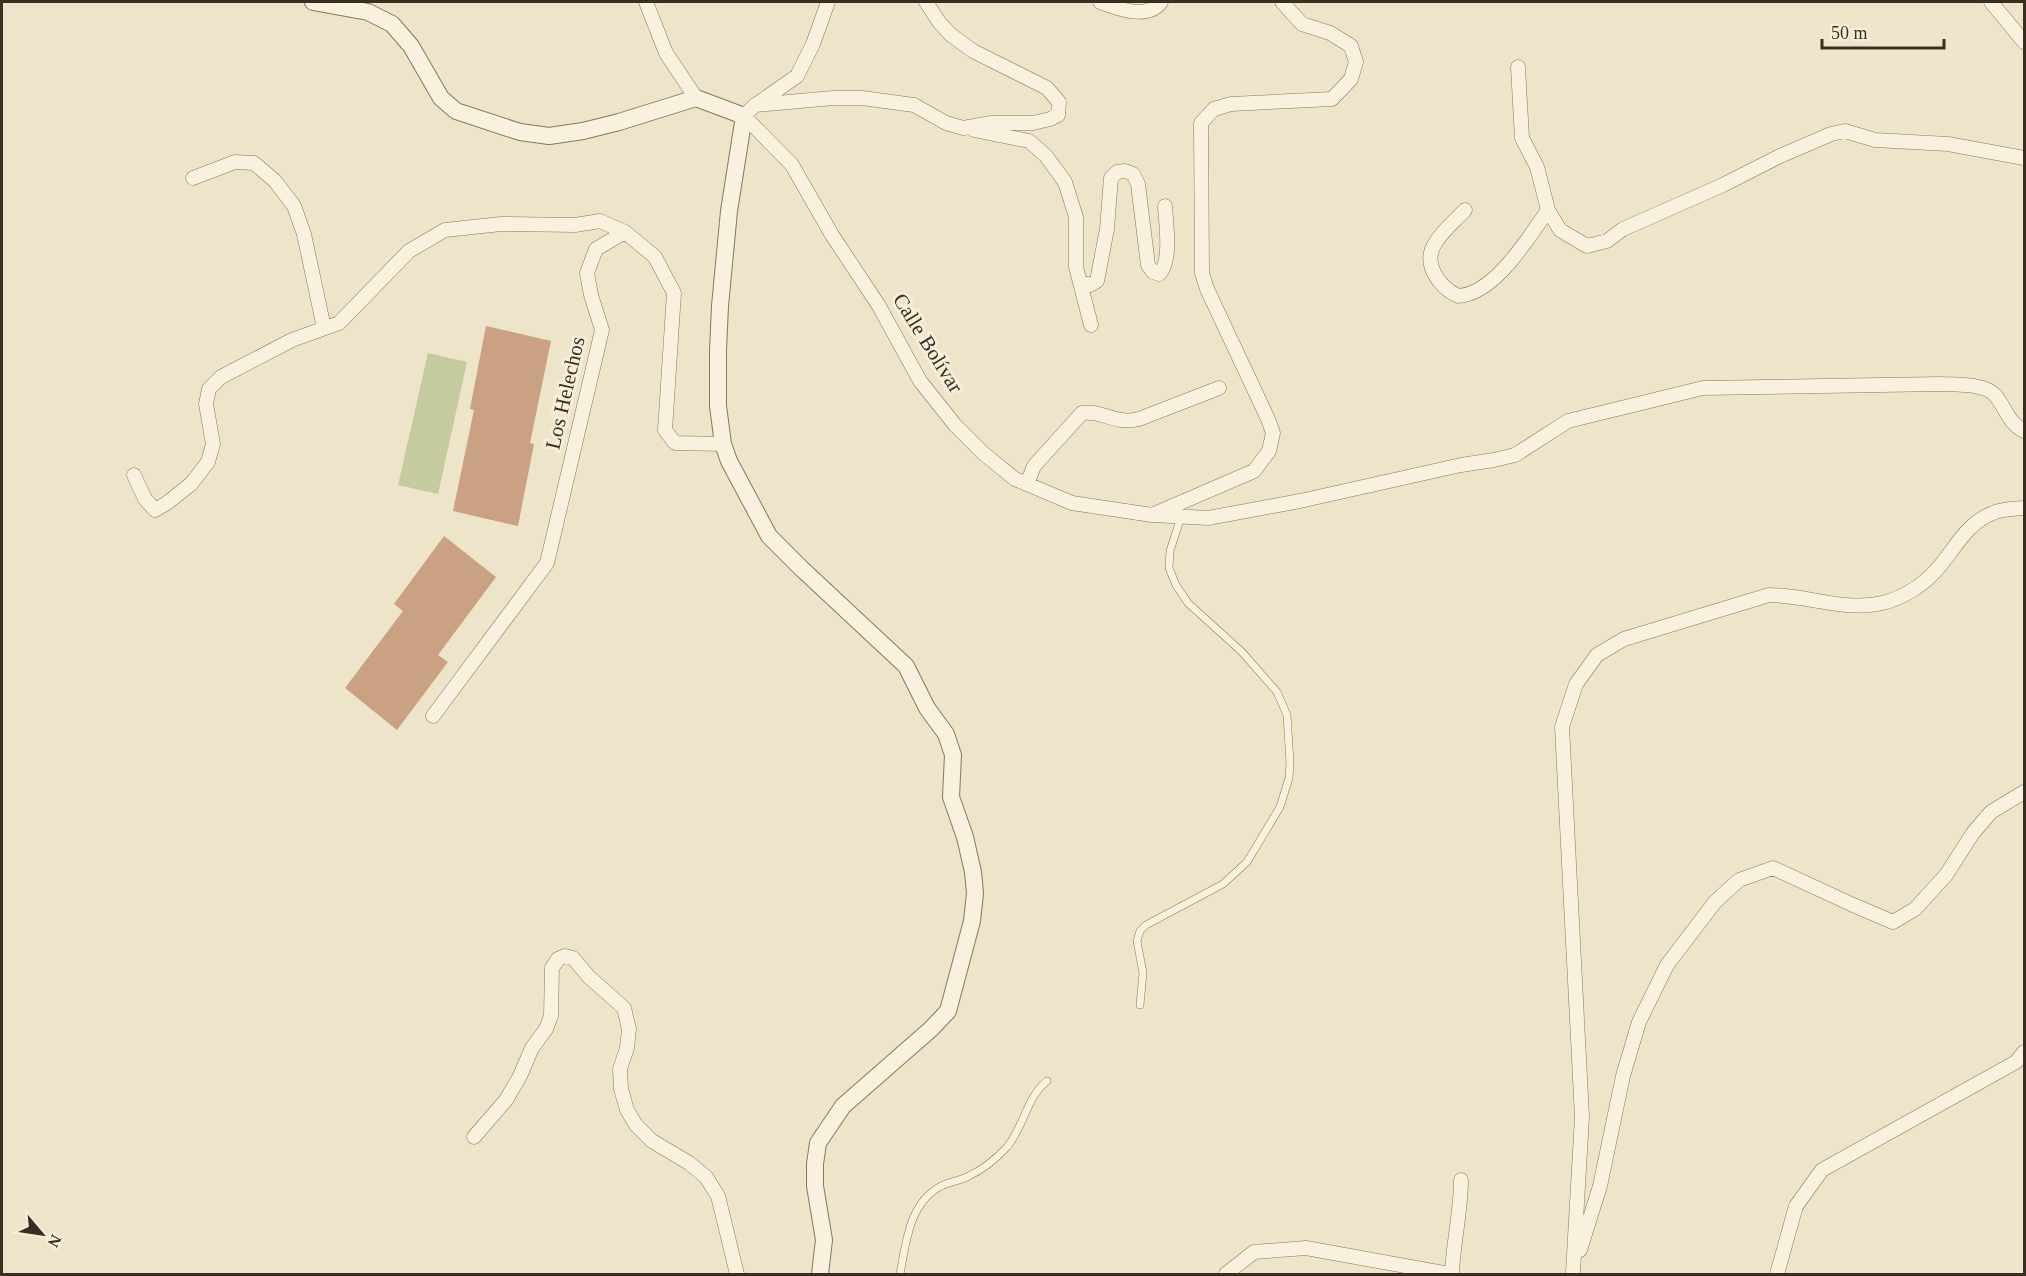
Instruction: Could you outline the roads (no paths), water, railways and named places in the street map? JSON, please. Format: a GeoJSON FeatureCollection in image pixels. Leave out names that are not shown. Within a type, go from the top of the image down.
{"type":"FeatureCollection","features":[{"type":"Feature","properties":{"kind":"street"},"geometry":{"type":"LineString","coordinates":[[313,2],[368,12],[392,24],[411,46],[441,98],[456,111],[520,132],[549,136],[619,122],[696,98],[666,53],[646,2]]}},
{"type":"Feature","properties":{"kind":"street"},"geometry":{"type":"LineString","coordinates":[[820,1275],[824,1240],[815,1186],[814,1164],[818,1143],[843,1106],[931,1029],[948,1011],[972,921],[975,893],[973,872],[960,818],[951,797],[953,755],[946,734],[927,708],[906,666],[769,536],[729,461],[723,444],[718,406],[719,328],[729,211],[749,111],[797,76],[813,44],[828,2]]}},
{"type":"Feature","properties":{"kind":"street"},"geometry":{"type":"LineString","coordinates":[[926,2],[951,35],[973,51],[1047,88],[1059,102],[1058,115],[1050,119],[1033,123],[992,123],[963,128]]}},
{"type":"Feature","properties":{"kind":"street"},"geometry":{"type":"LineString","coordinates":[[1100,2],[1144,12],[1158,6],[1161,2]]}},
{"type":"Feature","properties":{"kind":"street"},"geometry":{"type":"LineString","coordinates":[[1152,515],[1254,471],[1269,452],[1273,433],[1207,289],[1202,273],[1201,123],[1214,109],[1231,104],[1332,99],[1351,79],[1356,62],[1351,46],[1330,33],[1302,24],[1282,2]]}},
{"type":"Feature","properties":{"kind":"street"},"geometry":{"type":"LineString","coordinates":[[1991,2],[2025,42]]}},
{"type":"Feature","properties":{"kind":"street"},"geometry":{"type":"LineString","coordinates":[[1518,67],[1522,138],[1537,167],[1548,210],[1560,231],[1587,246],[1607,241],[1623,229],[1723,185],[1780,156],[1831,134],[1845,131],[1875,140],[1948,144],[2025,158]]}},
{"type":"Feature","properties":{"kind":"street","name":"Calle Bolívar"},"geometry":{"type":"LineString","coordinates":[[696,98],[749,111],[792,165],[832,235],[879,306],[920,381],[955,425],[983,453],[1015,478],[1072,503],[1152,515],[1208,518],[1300,501],[1515,455],[1568,421],[1703,388],[1940,384],[1975,386],[1994,393],[2015,426],[2025,431]]}},
{"type":"Feature","properties":{"kind":"street"},"geometry":{"type":"LineString","coordinates":[[749,111],[833,98],[862,98],[914,105],[946,123],[1029,141],[1046,156],[1065,182],[1076,217],[1076,267],[1091,325]]}},
{"type":"Feature","properties":{"kind":"street"},"geometry":{"type":"LineString","coordinates":[[193,178],[235,162],[254,163],[275,181],[294,206],[304,234],[324,328]]}},
{"type":"Feature","properties":{"kind":"street"},"geometry":{"type":"LineString","coordinates":[[1080,282],[1090,285],[1097,281],[1107,229],[1111,178],[1117,172],[1125,171],[1133,174],[1138,184],[1149,265],[1153,272],[1159,274],[1164,270],[1167,258],[1165,206]]}},
{"type":"Feature","properties":{"kind":"street"},"geometry":{"type":"LineString","coordinates":[[1465,210],[1435,242],[1431,254],[1431,264],[1439,283],[1458,296],[1472,295],[1494,280],[1526,242],[1548,210]]}},
{"type":"Feature","properties":{"kind":"street"},"geometry":{"type":"LineString","coordinates":[[134,476],[146,499],[155,510],[167,503],[191,484],[208,462],[213,444],[206,404],[209,389],[221,377],[292,340],[339,323],[410,251],[445,230],[501,224],[574,225],[600,221],[625,232],[655,257],[674,293],[666,430],[675,443],[723,444]]}},
{"type":"Feature","properties":{"kind":"street","name":"Los Helechos"},"geometry":{"type":"LineString","coordinates":[[433,716],[547,563],[602,330],[587,273],[596,249],[625,232]]}},
{"type":"Feature","properties":{"kind":"street"},"geometry":{"type":"LineString","coordinates":[[1027,484],[1034,466],[1082,413],[1094,412],[1117,421],[1127,422],[1219,388]]}},
{"type":"Feature","properties":{"kind":"street"},"geometry":{"type":"LineString","coordinates":[[1572,1274],[1582,1117],[1562,727],[1576,684],[1597,655],[1624,639],[1770,595],[1791,595],[1852,607],[1883,603],[1914,591],[1938,568],[1967,529],[1994,512],[2025,508]]}},
{"type":"Feature","properties":{"kind":"street"},"geometry":{"type":"LineString","coordinates":[[1572,1274],[1600,1186],[1623,1076],[1639,1022],[1667,965],[1715,902],[1739,880],[1773,868],[1893,922],[1915,909],[1946,875],[1973,833],[1991,812],[2025,792]]}},
{"type":"Feature","properties":{"kind":"street"},"geometry":{"type":"LineString","coordinates":[[474,1137],[506,1100],[532,1048],[546,1029],[551,1016],[552,968],[558,959],[565,956],[573,958],[590,978],[624,1008],[629,1029],[627,1048],[620,1069],[621,1089],[627,1110],[636,1125],[652,1141],[689,1163],[706,1177],[718,1196],[737,1275]]}},
{"type":"Feature","properties":{"kind":"street"},"geometry":{"type":"LineString","coordinates":[[1777,1275],[1796,1206],[1822,1170],[2016,1062],[2025,1052]]}},
{"type":"Feature","properties":{"kind":"street"},"geometry":{"type":"LineString","coordinates":[[1226,1275],[1254,1252],[1306,1248],[1451,1275],[1453,1245],[1461,1203],[1461,1180]]}},
{"type":"Feature","properties":{"kind":"lane"},"geometry":{"type":"LineString","coordinates":[[1140,1005],[1143,974],[1137,940],[1140,931],[1146,925],[1223,884],[1247,862],[1280,807],[1289,778],[1287,715],[1277,692],[1242,652],[1188,603],[1176,585],[1169,568],[1170,551],[1181,516]]}},
{"type":"Feature","properties":{"kind":"lane"},"geometry":{"type":"LineString","coordinates":[[900,1275],[912,1220],[918,1206],[937,1189],[968,1176],[1000,1154],[1022,1126],[1035,1092],[1047,1081]]}}]}
